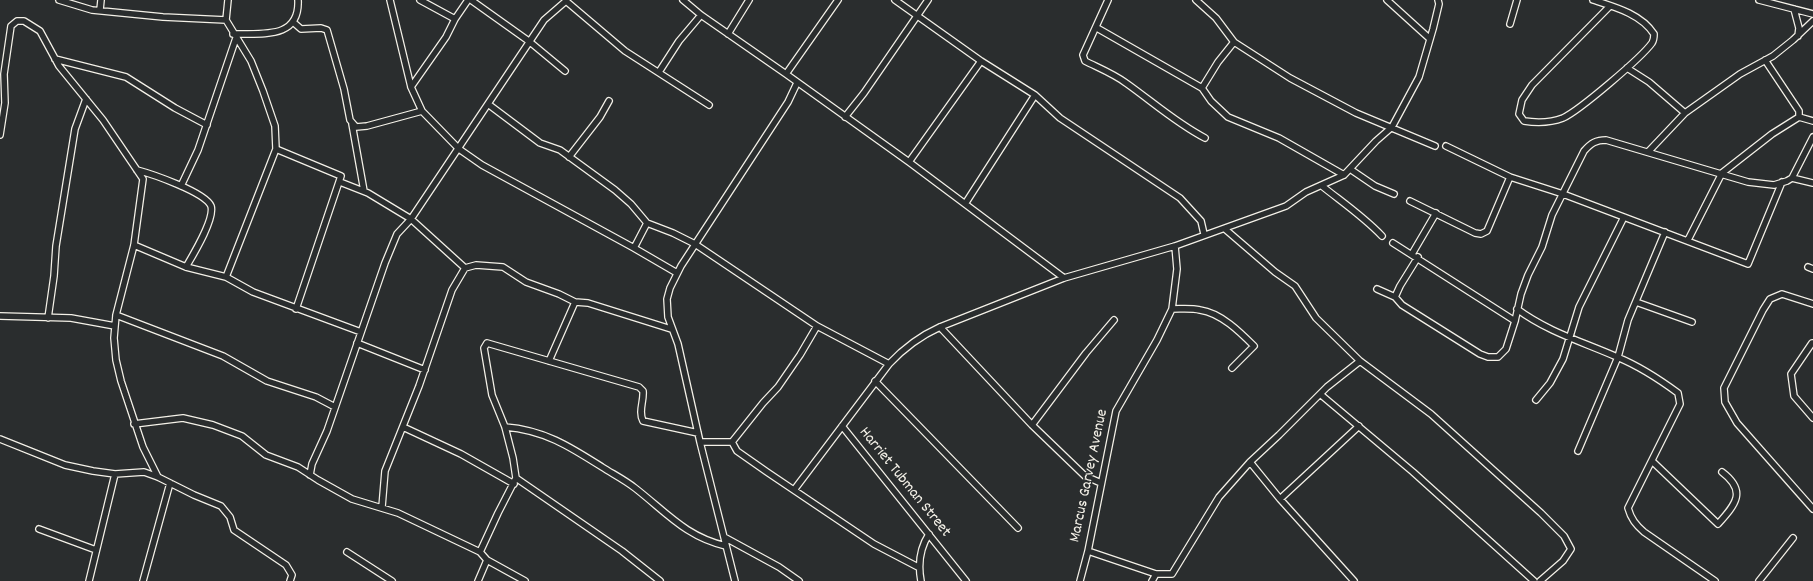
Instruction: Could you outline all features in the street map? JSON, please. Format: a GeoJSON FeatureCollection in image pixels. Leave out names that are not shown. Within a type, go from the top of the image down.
{"type":"FeatureCollection","features":[{"type":"Feature","properties":{"kind":"street"},"geometry":{"type":"LineString","coordinates":[[59,0],[100,10],[163,17],[226,20]]}},
{"type":"Feature","properties":{"kind":"street"},"geometry":{"type":"LineString","coordinates":[[100,10],[101,0]]}},
{"type":"Feature","properties":{"kind":"street"},"geometry":{"type":"LineString","coordinates":[[226,277],[276,149],[275,126],[251,61],[226,20],[228,0]]}},
{"type":"Feature","properties":{"kind":"street"},"geometry":{"type":"LineString","coordinates":[[235,36],[273,33],[286,28],[293,22],[297,14],[298,0]]}},
{"type":"Feature","properties":{"kind":"street"},"geometry":{"type":"LineString","coordinates":[[390,0],[411,87],[422,111],[459,149],[487,168],[677,273]]}},
{"type":"Feature","properties":{"kind":"street"},"geometry":{"type":"LineString","coordinates":[[420,0],[455,20]]}},
{"type":"Feature","properties":{"kind":"street"},"geometry":{"type":"LineString","coordinates":[[411,87],[470,0],[530,42],[565,71]]}},
{"type":"Feature","properties":{"kind":"street"},"geometry":{"type":"LineString","coordinates":[[683,0],[701,15],[909,162],[1064,278]]}},
{"type":"Feature","properties":{"kind":"street"},"geometry":{"type":"LineString","coordinates":[[728,34],[749,0]]}},
{"type":"Feature","properties":{"kind":"street"},"geometry":{"type":"LineString","coordinates":[[786,74],[838,0]]}},
{"type":"Feature","properties":{"kind":"street"},"geometry":{"type":"LineString","coordinates":[[895,0],[981,61],[1035,95],[1060,118],[1180,198],[1201,221],[1204,234]]}},
{"type":"Feature","properties":{"kind":"street"},"geometry":{"type":"LineString","coordinates":[[845,117],[864,93],[928,0]]}},
{"type":"Feature","properties":{"kind":"street"},"geometry":{"type":"LineString","coordinates":[[1108,0],[1097,28],[1083,55],[1086,61],[1126,82],[1188,130],[1206,138]]}},
{"type":"Feature","properties":{"kind":"street"},"geometry":{"type":"LineString","coordinates":[[1196,0],[1216,18],[1234,42],[1290,78],[1356,113],[1435,146]]}},
{"type":"Feature","properties":{"kind":"street"},"geometry":{"type":"LineString","coordinates":[[1387,0],[1430,39]]}},
{"type":"Feature","properties":{"kind":"street"},"geometry":{"type":"LineString","coordinates":[[1392,127],[1419,77],[1439,4],[1438,0]]}},
{"type":"Feature","properties":{"kind":"street"},"geometry":{"type":"LineString","coordinates":[[1510,24],[1517,0]]}},
{"type":"Feature","properties":{"kind":"street"},"geometry":{"type":"LineString","coordinates":[[1593,0],[1610,6],[1628,13],[1643,22],[1654,34],[1652,43],[1627,68],[1580,107],[1562,118],[1539,124],[1524,121],[1519,114],[1522,100],[1532,85],[1610,6]]}},
{"type":"Feature","properties":{"kind":"street"},"geometry":{"type":"LineString","coordinates":[[1761,0],[1813,14]]}},
{"type":"Feature","properties":{"kind":"street"},"geometry":{"type":"LineString","coordinates":[[310,475],[312,464],[327,431],[385,263],[397,234],[411,219],[544,20],[566,1],[625,50],[708,105]]}},
{"type":"Feature","properties":{"kind":"street"},"geometry":{"type":"LineString","coordinates":[[1794,9],[1799,28],[1798,36]]}},
{"type":"Feature","properties":{"kind":"street"},"geometry":{"type":"LineString","coordinates":[[658,72],[701,15]]}},
{"type":"Feature","properties":{"kind":"street"},"geometry":{"type":"LineString","coordinates":[[0,135],[5,103],[2,74],[11,26],[17,21],[24,21],[40,31],[65,74],[103,120],[137,170],[143,183],[136,216],[134,246],[116,316],[116,360],[121,381],[133,414],[134,424],[143,447],[158,477]]}},
{"type":"Feature","properties":{"kind":"street"},"geometry":{"type":"LineString","coordinates":[[1648,152],[1685,113],[1710,94],[1753,66],[1773,56],[1798,36],[1813,21]]}},
{"type":"Feature","properties":{"kind":"street"},"geometry":{"type":"LineString","coordinates":[[293,22],[301,29],[322,28],[327,30],[344,89],[364,191]]}},
{"type":"Feature","properties":{"kind":"street"},"geometry":{"type":"LineString","coordinates":[[1097,28],[1202,88],[1211,101],[1228,117],[1279,138],[1344,175]]}},
{"type":"Feature","properties":{"kind":"street"},"geometry":{"type":"LineString","coordinates":[[181,186],[198,150],[207,125],[235,36]]}},
{"type":"Feature","properties":{"kind":"street"},"geometry":{"type":"LineString","coordinates":[[1202,88],[1218,62],[1234,42]]}},
{"type":"Feature","properties":{"kind":"street"},"geometry":{"type":"LineString","coordinates":[[55,59],[126,77],[175,108],[207,125]]}},
{"type":"Feature","properties":{"kind":"street"},"geometry":{"type":"LineString","coordinates":[[1765,60],[1799,111],[1799,117]]}},
{"type":"Feature","properties":{"kind":"street"},"geometry":{"type":"LineString","coordinates":[[909,162],[981,61]]}},
{"type":"Feature","properties":{"kind":"street"},"geometry":{"type":"LineString","coordinates":[[1627,68],[1654,86],[1685,113]]}},
{"type":"Feature","properties":{"kind":"street"},"geometry":{"type":"LineString","coordinates":[[735,581],[700,442],[678,344],[671,329],[668,317],[667,299],[677,273],[788,102],[797,82]]}},
{"type":"Feature","properties":{"kind":"street"},"geometry":{"type":"LineString","coordinates":[[965,204],[1035,95]]}},
{"type":"Feature","properties":{"kind":"street"},"geometry":{"type":"LineString","coordinates":[[48,318],[54,276],[56,246],[74,129],[86,99]]}},
{"type":"Feature","properties":{"kind":"street"},"geometry":{"type":"LineString","coordinates":[[569,157],[600,117],[609,101]]}},
{"type":"Feature","properties":{"kind":"street"},"geometry":{"type":"LineString","coordinates":[[488,104],[540,143],[560,150],[615,190],[631,204],[647,223],[695,244],[817,326],[889,364]]}},
{"type":"Feature","properties":{"kind":"street"},"geometry":{"type":"LineString","coordinates":[[352,124],[356,127],[367,126],[422,111]]}},
{"type":"Feature","properties":{"kind":"street"},"geometry":{"type":"LineString","coordinates":[[1688,240],[1722,173],[1772,134],[1799,117],[1813,121]]}},
{"type":"Feature","properties":{"kind":"street","name":"Harriet Tubman Street"},"geometry":{"type":"LineString","coordinates":[[966,581],[842,426],[875,381],[902,350],[923,335],[940,327],[1064,278],[1175,246],[1204,234],[1226,229],[1286,206],[1306,192],[1344,175],[1376,141],[1392,127]]}},
{"type":"Feature","properties":{"kind":"street"},"geometry":{"type":"LineString","coordinates":[[1376,289],[1395,297],[1402,305],[1480,354],[1488,357],[1498,357],[1506,349],[1528,275],[1542,247],[1552,214],[1584,151],[1596,140],[1606,140],[1722,173],[1748,182],[1774,186],[1792,178],[1813,137]]}},
{"type":"Feature","properties":{"kind":"street"},"geometry":{"type":"LineString","coordinates":[[1446,146],[1510,177],[1563,194],[1688,240],[1748,264],[1782,182]]}},
{"type":"Feature","properties":{"kind":"street"},"geometry":{"type":"LineString","coordinates":[[276,149],[340,174],[341,177],[296,308]]}},
{"type":"Feature","properties":{"kind":"street"},"geometry":{"type":"LineString","coordinates":[[1350,169],[1375,186],[1394,194]]}},
{"type":"Feature","properties":{"kind":"street"},"geometry":{"type":"LineString","coordinates":[[137,170],[159,176],[181,186],[206,199],[210,205],[211,212],[206,230],[186,267]]}},
{"type":"Feature","properties":{"kind":"street"},"geometry":{"type":"LineString","coordinates":[[1410,201],[1475,233],[1481,234],[1486,231],[1510,177]]}},
{"type":"Feature","properties":{"kind":"street"},"geometry":{"type":"LineString","coordinates":[[1792,178],[1813,183]]}},
{"type":"Feature","properties":{"kind":"street"},"geometry":{"type":"LineString","coordinates":[[340,182],[364,191],[411,219],[466,268]]}},
{"type":"Feature","properties":{"kind":"street"},"geometry":{"type":"LineString","coordinates":[[1322,186],[1370,223],[1382,236]]}},
{"type":"Feature","properties":{"kind":"street"},"geometry":{"type":"LineString","coordinates":[[1412,254],[1436,213]]}},
{"type":"Feature","properties":{"kind":"street"},"geometry":{"type":"LineString","coordinates":[[1536,400],[1550,383],[1563,359],[1579,307],[1624,217]]}},
{"type":"Feature","properties":{"kind":"street"},"geometry":{"type":"LineString","coordinates":[[634,248],[647,223]]}},
{"type":"Feature","properties":{"kind":"street"},"geometry":{"type":"LineString","coordinates":[[1226,229],[1275,272],[1295,286],[1316,318],[1360,361],[1431,414],[1541,513],[1564,536],[1571,549],[1563,561],[1540,581]]}},
{"type":"Feature","properties":{"kind":"street"},"geometry":{"type":"LineString","coordinates":[[1578,451],[1618,357],[1628,320],[1665,232]]}},
{"type":"Feature","properties":{"kind":"street"},"geometry":{"type":"LineString","coordinates":[[1393,243],[1418,257],[1515,321]]}},
{"type":"Feature","properties":{"kind":"street"},"geometry":{"type":"LineString","coordinates":[[134,246],[186,267],[226,277],[253,292],[361,332]]}},
{"type":"Feature","properties":{"kind":"street","name":"Marcus Garvey Avenue"},"geometry":{"type":"LineString","coordinates":[[1080,581],[1088,551],[1116,411],[1157,340],[1172,309],[1177,269],[1175,246]]}},
{"type":"Feature","properties":{"kind":"street"},"geometry":{"type":"LineString","coordinates":[[1395,297],[1418,257]]}},
{"type":"Feature","properties":{"kind":"street"},"geometry":{"type":"LineString","coordinates":[[382,507],[385,472],[425,370],[452,290],[466,268],[476,265],[503,267],[526,282],[559,294],[575,302],[588,303],[671,329]]}},
{"type":"Feature","properties":{"kind":"street"},"geometry":{"type":"LineString","coordinates":[[1813,304],[1782,294],[1770,299],[1724,388],[1725,402],[1737,423],[1813,509]]}},
{"type":"Feature","properties":{"kind":"street"},"geometry":{"type":"LineString","coordinates":[[549,361],[575,302]]}},
{"type":"Feature","properties":{"kind":"street"},"geometry":{"type":"LineString","coordinates":[[1636,302],[1692,322]]}},
{"type":"Feature","properties":{"kind":"street"},"geometry":{"type":"LineString","coordinates":[[1172,309],[1202,310],[1220,318],[1241,332],[1254,346],[1232,368]]}},
{"type":"Feature","properties":{"kind":"street"},"geometry":{"type":"LineString","coordinates":[[1517,309],[1532,320],[1570,338],[1618,357],[1656,377],[1678,393],[1680,404],[1628,508],[1630,517],[1644,532],[1716,581]]}},
{"type":"Feature","properties":{"kind":"street"},"geometry":{"type":"LineString","coordinates":[[0,316],[71,318],[115,326]]}},
{"type":"Feature","properties":{"kind":"street"},"geometry":{"type":"LineString","coordinates":[[116,316],[223,356],[267,381],[316,397],[335,407]]}},
{"type":"Feature","properties":{"kind":"street"},"geometry":{"type":"LineString","coordinates":[[1032,426],[1086,352],[1114,320]]}},
{"type":"Feature","properties":{"kind":"street"},"geometry":{"type":"LineString","coordinates":[[732,442],[763,402],[778,387],[800,355],[817,326]]}},
{"type":"Feature","properties":{"kind":"street"},"geometry":{"type":"LineString","coordinates":[[940,327],[1032,426],[1085,476],[1101,483]]}},
{"type":"Feature","properties":{"kind":"street"},"geometry":{"type":"LineString","coordinates":[[358,343],[425,370]]}},
{"type":"Feature","properties":{"kind":"street"},"geometry":{"type":"LineString","coordinates":[[480,552],[515,481],[513,458],[505,427],[492,395],[484,348],[487,343],[639,387],[643,391],[644,398],[640,415],[643,421],[698,433]]}},
{"type":"Feature","properties":{"kind":"street"},"geometry":{"type":"LineString","coordinates":[[1813,343],[1791,374],[1794,396],[1813,418]]}},
{"type":"Feature","properties":{"kind":"street"},"geometry":{"type":"LineString","coordinates":[[1088,551],[1156,574],[1172,574],[1219,497],[1250,462],[1320,394],[1340,375],[1360,361]]}},
{"type":"Feature","properties":{"kind":"street"},"geometry":{"type":"LineString","coordinates":[[875,381],[1018,528]]}},
{"type":"Feature","properties":{"kind":"street"},"geometry":{"type":"LineString","coordinates":[[1320,394],[1459,512],[1534,581]]}},
{"type":"Feature","properties":{"kind":"street"},"geometry":{"type":"LineString","coordinates":[[134,424],[183,418],[214,426],[242,436],[266,455],[298,467],[352,499],[382,507],[418,521],[480,552],[487,560],[525,581]]}},
{"type":"Feature","properties":{"kind":"street"},"geometry":{"type":"LineString","coordinates":[[794,490],[842,426]]}},
{"type":"Feature","properties":{"kind":"street"},"geometry":{"type":"LineString","coordinates":[[1280,499],[1359,426]]}},
{"type":"Feature","properties":{"kind":"street"},"geometry":{"type":"LineString","coordinates":[[403,427],[462,454],[515,481],[622,551],[660,581]]}},
{"type":"Feature","properties":{"kind":"street"},"geometry":{"type":"LineString","coordinates":[[505,427],[523,428],[558,440],[635,488],[683,527],[704,540],[726,546]]}},
{"type":"Feature","properties":{"kind":"street"},"geometry":{"type":"LineString","coordinates":[[0,439],[65,465],[115,474],[144,472],[221,506],[230,517],[234,530],[286,565],[292,574],[290,581]]}},
{"type":"Feature","properties":{"kind":"street"},"geometry":{"type":"LineString","coordinates":[[700,442],[732,442]]}},
{"type":"Feature","properties":{"kind":"street"},"geometry":{"type":"LineString","coordinates":[[732,442],[737,451],[874,544],[918,567]]}},
{"type":"Feature","properties":{"kind":"street"},"geometry":{"type":"LineString","coordinates":[[1250,462],[1280,499],[1354,581]]}},
{"type":"Feature","properties":{"kind":"street"},"geometry":{"type":"LineString","coordinates":[[1652,462],[1718,524],[1736,500],[1737,490],[1732,480],[1722,472]]}},
{"type":"Feature","properties":{"kind":"street"},"geometry":{"type":"LineString","coordinates":[[89,581],[115,474]]}},
{"type":"Feature","properties":{"kind":"street"},"geometry":{"type":"LineString","coordinates":[[143,581],[170,483]]}},
{"type":"Feature","properties":{"kind":"street"},"geometry":{"type":"LineString","coordinates":[[40,529],[96,550]]}},
{"type":"Feature","properties":{"kind":"street"},"geometry":{"type":"LineString","coordinates":[[921,581],[918,567],[925,541],[929,534]]}},
{"type":"Feature","properties":{"kind":"street"},"geometry":{"type":"LineString","coordinates":[[724,537],[779,567],[799,581]]}},
{"type":"Feature","properties":{"kind":"street"},"geometry":{"type":"LineString","coordinates":[[1759,581],[1793,538]]}},
{"type":"Feature","properties":{"kind":"street"},"geometry":{"type":"LineString","coordinates":[[346,552],[392,581]]}},
{"type":"Feature","properties":{"kind":"street"},"geometry":{"type":"LineString","coordinates":[[478,581],[487,560]]}},
{"type":"Feature","properties":{"kind":"street"},"geometry":{"type":"LineString","coordinates":[[1152,581],[1156,574]]}},
{"type":"Feature","properties":{"kind":"street"},"geometry":{"type":"LineString","coordinates":[[1764,576],[1769,581]]}}]}
